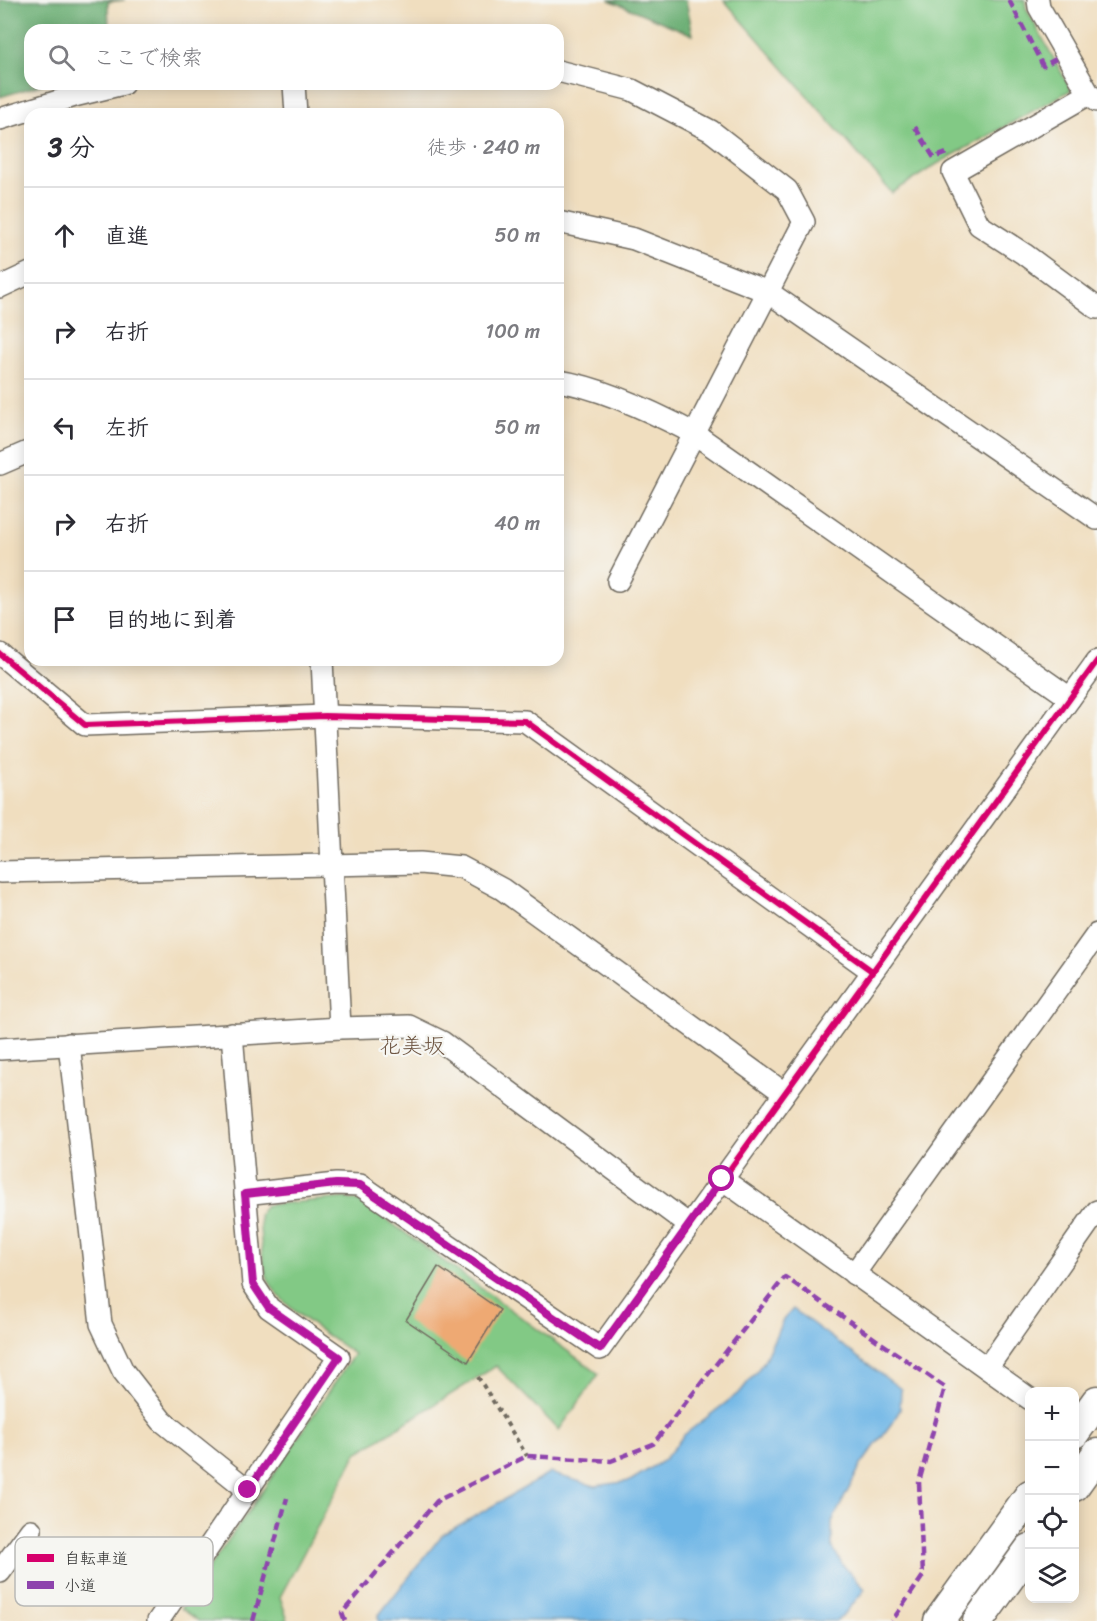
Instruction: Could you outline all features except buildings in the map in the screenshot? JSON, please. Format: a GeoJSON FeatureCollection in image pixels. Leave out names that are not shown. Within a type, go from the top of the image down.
{"type":"FeatureCollection","features":[{"type":"Feature","properties":{"kind":"street"},"geometry":{"type":"LineString","coordinates":[[1042,2],[1093,97],[953,172],[979,225],[1024,254],[1097,308]]}},
{"type":"Feature","properties":{"kind":"street"},"geometry":{"type":"LineString","coordinates":[[564,73],[632,90],[711,130],[787,190],[804,222],[618,581]]}},
{"type":"Feature","properties":{"kind":"street"},"geometry":{"type":"LineString","coordinates":[[34,108],[98,90]]}},
{"type":"Feature","properties":{"kind":"street"},"geometry":{"type":"LineString","coordinates":[[294,90],[296,108]]}},
{"type":"Feature","properties":{"kind":"street"},"geometry":{"type":"LineString","coordinates":[[0,118],[24,111]]}},
{"type":"Feature","properties":{"kind":"street"},"geometry":{"type":"LineString","coordinates":[[564,223],[634,238],[768,292],[1097,519]]}},
{"type":"Feature","properties":{"kind":"street"},"geometry":{"type":"LineString","coordinates":[[0,286],[24,276]]}},
{"type":"Feature","properties":{"kind":"street"},"geometry":{"type":"LineString","coordinates":[[564,382],[576,384],[663,417],[694,434],[1070,698]]}},
{"type":"Feature","properties":{"kind":"street"},"geometry":{"type":"LineString","coordinates":[[0,464],[24,454]]}},
{"type":"Feature","properties":{"kind":"street"},"geometry":{"type":"LineString","coordinates":[[0,654],[85,725],[325,716],[525,721],[872,971]]}},
{"type":"Feature","properties":{"kind":"street"},"geometry":{"type":"LineString","coordinates":[[245,1194],[336,1184],[360,1185],[600,1349],[1097,661]]}},
{"type":"Feature","properties":{"kind":"street"},"geometry":{"type":"LineString","coordinates":[[322,666],[340,1028]]}},
{"type":"Feature","properties":{"kind":"street"},"geometry":{"type":"LineString","coordinates":[[0,872],[420,863],[461,867],[502,889],[784,1093]]}},
{"type":"Feature","properties":{"kind":"street"},"geometry":{"type":"LineString","coordinates":[[854,1274],[1097,934]]}},
{"type":"Feature","properties":{"kind":"street"},"geometry":{"type":"LineString","coordinates":[[0,1049],[232,1034],[409,1026],[442,1042],[689,1226]]}},
{"type":"Feature","properties":{"kind":"street"},"geometry":{"type":"LineString","coordinates":[[213,1541],[339,1357],[269,1308],[253,1284],[232,1034]]}},
{"type":"Feature","properties":{"kind":"street"},"geometry":{"type":"LineString","coordinates":[[69,1044],[101,1324],[123,1371],[162,1421],[248,1490]]}},
{"type":"Feature","properties":{"kind":"street"},"geometry":{"type":"LineString","coordinates":[[722,1179],[1025,1396]]}},
{"type":"Feature","properties":{"kind":"street"},"geometry":{"type":"LineString","coordinates":[[987,1368],[1097,1211]]}},
{"type":"Feature","properties":{"kind":"street"},"geometry":{"type":"LineString","coordinates":[[1079,1426],[1097,1401]]}},
{"type":"Feature","properties":{"kind":"street"},"geometry":{"type":"LineString","coordinates":[[1079,1479],[1097,1454]]}},
{"type":"Feature","properties":{"kind":"street"},"geometry":{"type":"LineString","coordinates":[[939,1621],[1025,1501]]}},
{"type":"Feature","properties":{"kind":"street"},"geometry":{"type":"LineString","coordinates":[[26,1537],[31,1530]]}},
{"type":"Feature","properties":{"kind":"street"},"geometry":{"type":"LineString","coordinates":[[0,1572],[15,1552]]}},
{"type":"Feature","properties":{"kind":"street"},"geometry":{"type":"LineString","coordinates":[[978,1621],[1025,1555]]}},
{"type":"Feature","properties":{"kind":"street"},"geometry":{"type":"LineString","coordinates":[[158,1621],[168,1606]]}},
{"type":"Feature","properties":{"kind":"path"},"geometry":{"type":"LineString","coordinates":[[478,1377],[527,1456]]}},
{"type":"Feature","properties":{"kind":"green space"},"geometry":{"type":"Polygon","coordinates":[[[0,0],[125,0],[108,2],[109,24],[24,24],[24,90],[0,97],[0,0]]]}},
{"type":"Feature","properties":{"kind":"green space"},"geometry":{"type":"Polygon","coordinates":[[[609,0],[686,0],[693,35],[609,0]]]}},
{"type":"Feature","properties":{"kind":"green space"},"geometry":{"type":"Polygon","coordinates":[[[724,0],[1025,0],[1026,8],[1071,90],[937,164],[892,193],[724,0]]]}},
{"type":"Feature","properties":{"kind":"green space"},"geometry":{"type":"Polygon","coordinates":[[[345,1198],[364,1203],[599,1374],[559,1430],[496,1366],[357,1453],[280,1597],[288,1621],[199,1621],[181,1608],[182,1606],[213,1606],[213,1562],[354,1354],[285,1303],[270,1283],[262,1250],[259,1215],[266,1205],[345,1198]]]}},
{"type":"Feature","properties":{"kind":"water"},"geometry":{"type":"Polygon","coordinates":[[[793,1309],[901,1389],[900,1410],[861,1465],[832,1522],[832,1546],[842,1564],[865,1589],[842,1617],[835,1621],[379,1621],[378,1616],[442,1535],[550,1473],[595,1486],[630,1481],[664,1460],[684,1435],[741,1391],[763,1363],[783,1320],[793,1309]]]}},
{"type":"Feature","properties":{"kind":"marked path"},"geometry":{"type":"LineString","coordinates":[[1009,0],[1043,66],[1056,59]]}},
{"type":"Feature","properties":{"kind":"marked path"},"geometry":{"type":"LineString","coordinates":[[915,127],[934,158],[949,152]]}},
{"type":"Feature","properties":{"kind":"marked path"},"geometry":{"type":"LineString","coordinates":[[345,1621],[342,1613],[437,1501],[527,1456],[611,1461],[653,1444],[785,1277],[945,1387],[919,1482],[923,1576],[892,1621]]}},
{"type":"Feature","properties":{"kind":"marked path"},"geometry":{"type":"LineString","coordinates":[[253,1621],[287,1498]]}},
{"type":"Feature","properties":{"kind":"cycle path"},"geometry":{"type":"LineString","coordinates":[[0,654],[85,725],[325,716],[525,721],[872,971]]}},
{"type":"Feature","properties":{"kind":"cycle path"},"geometry":{"type":"LineString","coordinates":[[245,1194],[336,1184],[360,1185],[600,1349],[1097,661]]}},
{"type":"Feature","properties":{"kind":"district","name":"花美坂"},"geometry":{"type":"Point","coordinates":[412,1045]}},
{"type":"Feature","properties":{"kind":"route"},"geometry":{"type":"LineString","coordinates":[[248,1490],[339,1357],[269,1308],[253,1284],[245,1194],[336,1184],[360,1185],[600,1349],[722,1179]]}}]}
